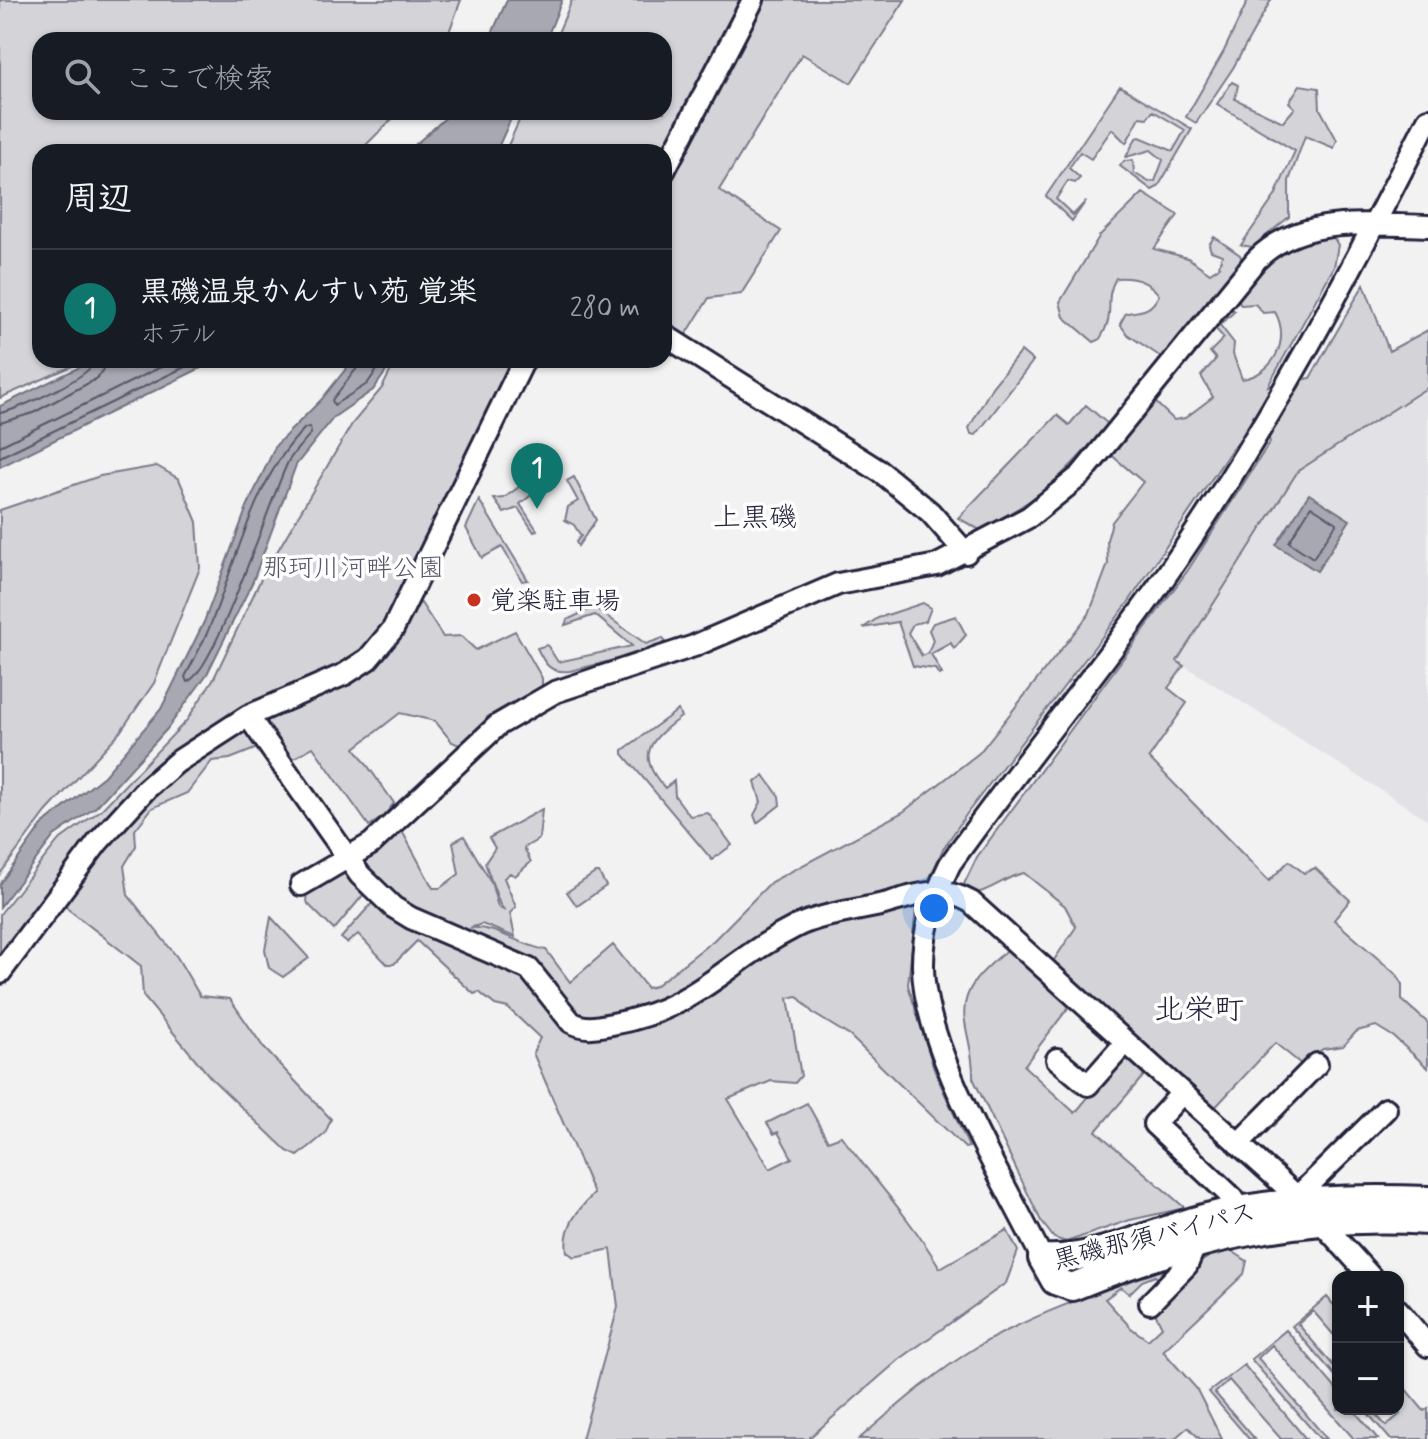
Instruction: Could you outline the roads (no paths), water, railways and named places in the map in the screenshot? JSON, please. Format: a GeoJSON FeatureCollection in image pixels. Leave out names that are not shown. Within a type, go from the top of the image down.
{"type":"FeatureCollection","features":[{"type":"Feature","properties":{"kind":"main road","name":"黒磯那須バイパス"},"geometry":{"type":"LineString","coordinates":[[1042,1258],[1069,1260],[1084,1257],[1172,1227],[1241,1211],[1428,1200]]}},
{"type":"Feature","properties":{"kind":"main road","name":"黒磯那須バイパス"},"geometry":{"type":"LineString","coordinates":[[1042,1258],[1055,1281],[1072,1287],[1197,1241],[1307,1206],[1428,1221]]}},
{"type":"Feature","properties":{"kind":"street"},"geometry":{"type":"LineString","coordinates":[[672,156],[753,0]]}},
{"type":"Feature","properties":{"kind":"street"},"geometry":{"type":"LineString","coordinates":[[1042,1258],[957,1086],[933,1026],[923,965],[926,928],[937,890],[950,864],[1127,629],[1244,457],[1375,225],[1428,119]]}},
{"type":"Feature","properties":{"kind":"street"},"geometry":{"type":"LineString","coordinates":[[301,885],[349,859],[391,827],[498,725],[555,692],[582,680],[694,646],[829,587],[917,571],[966,553],[1029,517],[1081,475],[1268,247],[1299,231],[1315,227],[1428,226]]}},
{"type":"Feature","properties":{"kind":"street"},"geometry":{"type":"LineString","coordinates":[[672,340],[881,472],[930,512],[966,553]]}},
{"type":"Feature","properties":{"kind":"street"},"geometry":{"type":"LineString","coordinates":[[0,973],[98,842],[146,789],[177,762],[248,716],[345,674],[368,659],[393,629],[520,368]]}},
{"type":"Feature","properties":{"kind":"street"},"geometry":{"type":"LineString","coordinates":[[248,716],[349,859],[393,907],[529,969],[571,1022],[579,1027],[625,1022],[674,1006],[700,993],[795,927],[937,890],[971,902],[1307,1206],[1366,1271]]}},
{"type":"Feature","properties":{"kind":"street"},"geometry":{"type":"LineString","coordinates":[[1057,1059],[1088,1085],[1126,1042]]}},
{"type":"Feature","properties":{"kind":"street"},"geometry":{"type":"LineString","coordinates":[[1238,1144],[1317,1064]]}},
{"type":"Feature","properties":{"kind":"street"},"geometry":{"type":"LineString","coordinates":[[1182,1093],[1147,1118],[1233,1198],[1241,1211]]}},
{"type":"Feature","properties":{"kind":"street"},"geometry":{"type":"LineString","coordinates":[[1307,1206],[1386,1109]]}},
{"type":"Feature","properties":{"kind":"street"},"geometry":{"type":"LineString","coordinates":[[1150,1303],[1187,1265],[1197,1241]]}},
{"type":"Feature","properties":{"kind":"street"},"geometry":{"type":"LineString","coordinates":[[1404,1317],[1428,1346]]}},
{"type":"Feature","properties":{"kind":"water"},"geometry":{"type":"Polygon","coordinates":[[[507,0],[562,0],[549,32],[493,32],[507,0]]]}},
{"type":"Feature","properties":{"kind":"water"},"geometry":{"type":"Polygon","coordinates":[[[443,120],[510,120],[500,144],[416,144],[443,120]]]}},
{"type":"Feature","properties":{"kind":"water"},"geometry":{"type":"Polygon","coordinates":[[[78,368],[201,368],[0,467],[0,406],[78,368]]]}},
{"type":"Feature","properties":{"kind":"water"},"geometry":{"type":"Polygon","coordinates":[[[347,368],[388,368],[373,390],[334,417],[296,465],[253,581],[207,674],[167,729],[96,807],[54,836],[0,907],[0,884],[43,824],[104,776],[161,709],[204,622],[247,507],[276,445],[321,400],[347,368]]]}},
{"type":"Feature","properties":{"kind":"water"},"geometry":{"type":"Polygon","coordinates":[[[1309,494],[1350,520],[1317,571],[1276,545],[1309,494]]]}},
{"type":"Feature","properties":{"kind":"place","name":"黒磯温泉かんすい苑 覚楽"},"geometry":{"type":"Point","coordinates":[537,509]}},
{"type":"Feature","properties":{"kind":"place","name":"覚楽駐車場"},"geometry":{"type":"Point","coordinates":[474,600]}},
{"type":"Feature","properties":{"kind":"district","name":"上黒磯"},"geometry":{"type":"Point","coordinates":[755,516]}},
{"type":"Feature","properties":{"kind":"district","name":"北栄町"},"geometry":{"type":"Point","coordinates":[1199,1009]}},
{"type":"Feature","properties":{"kind":"park label","name":"那珂川河畔公園"},"geometry":{"type":"Point","coordinates":[353,567]}}]}
